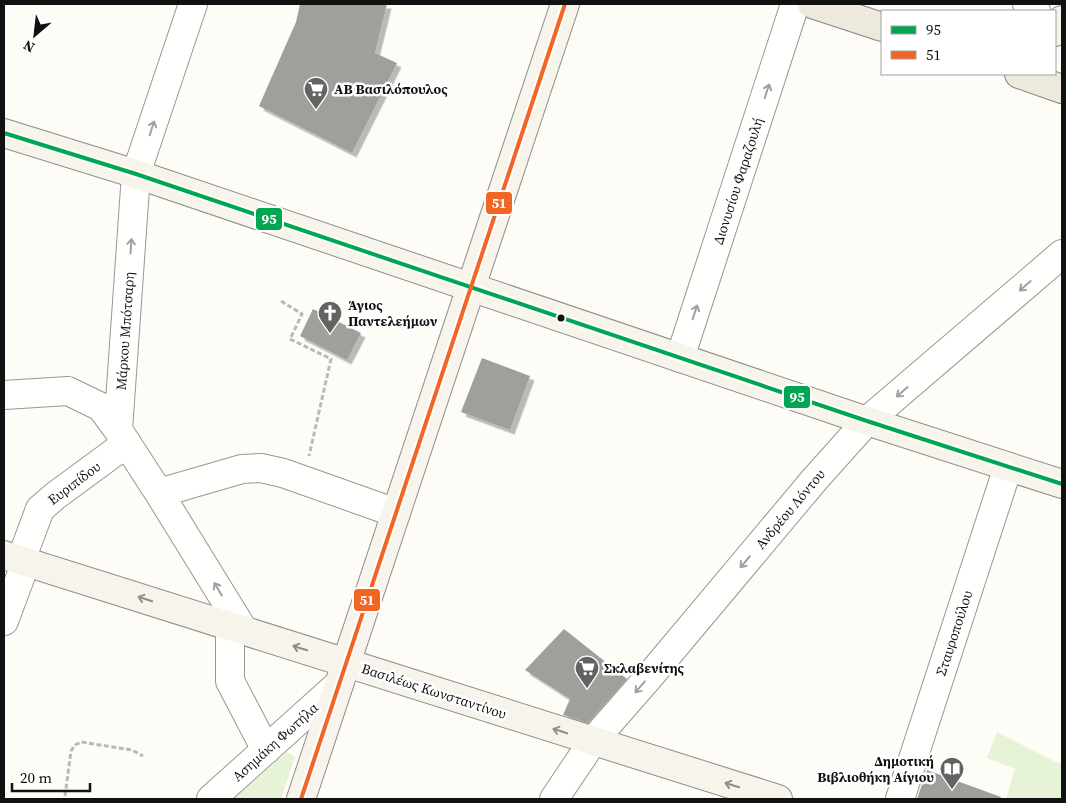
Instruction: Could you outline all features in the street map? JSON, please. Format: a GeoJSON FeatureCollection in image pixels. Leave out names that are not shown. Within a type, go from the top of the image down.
{"type":"FeatureCollection","features":[{"type":"Feature","properties":{"kind":"main road"},"geometry":{"type":"LineString","coordinates":[[812,4],[881,28]]}},
{"type":"Feature","properties":{"kind":"main road"},"geometry":{"type":"LineString","coordinates":[[1025,75],[1062,89]]}},
{"type":"Feature","properties":{"kind":"street","name":"Μάρκου Μπότσαρη"},"geometry":{"type":"LineString","coordinates":[[123,436],[136,174],[193,4]]}},
{"type":"Feature","properties":{"kind":"street"},"geometry":{"type":"LineString","coordinates":[[301,799],[565,4]]}},
{"type":"Feature","properties":{"kind":"street","name":"Διονυσίου Φαραζουλή"},"geometry":{"type":"LineString","coordinates":[[680,358],[795,4]]}},
{"type":"Feature","properties":{"kind":"street"},"geometry":{"type":"LineString","coordinates":[[4,133],[136,174],[867,421],[1062,484]]}},
{"type":"Feature","properties":{"kind":"street","name":"Ανδρέου Λόντου"},"geometry":{"type":"LineString","coordinates":[[554,799],[593,741],[815,479],[867,421],[1062,254]]}},
{"type":"Feature","properties":{"kind":"street"},"geometry":{"type":"LineString","coordinates":[[4,395],[68,391],[101,407],[123,436],[160,493],[237,629],[230,681],[266,750]]}},
{"type":"Feature","properties":{"kind":"street","name":"Ευριπίδου"},"geometry":{"type":"LineString","coordinates":[[4,621],[17,559],[40,509],[123,436]]}},
{"type":"Feature","properties":{"kind":"street","name":"Σταυροπούλου"},"geometry":{"type":"LineString","coordinates":[[900,799],[1008,467]]}},
{"type":"Feature","properties":{"kind":"street"},"geometry":{"type":"LineString","coordinates":[[160,493],[247,469],[272,470],[396,513]]}},
{"type":"Feature","properties":{"kind":"street","name":"Βασιλέως Κωνσταντίνου"},"geometry":{"type":"LineString","coordinates":[[17,559],[237,629],[343,674],[593,741],[778,799]]}},
{"type":"Feature","properties":{"kind":"street","name":"Ασημάκη Φωτήλα"},"geometry":{"type":"LineString","coordinates":[[211,799],[266,750],[343,674]]}},
{"type":"Feature","properties":{"kind":"path"},"geometry":{"type":"LineString","coordinates":[[281,302],[302,314],[290,338],[331,360],[303,481]]}},
{"type":"Feature","properties":{"kind":"path"},"geometry":{"type":"LineString","coordinates":[[65,796],[71,751],[75,744],[81,742],[132,750],[143,756]]}},
{"type":"Feature","properties":{"kind":"green space"},"geometry":{"type":"Polygon","coordinates":[[[997,732],[1062,765],[1062,799],[1006,799],[1015,769],[987,758],[997,732]]]}},
{"type":"Feature","properties":{"kind":"green space"},"geometry":{"type":"Polygon","coordinates":[[[287,752],[295,757],[281,799],[232,799],[287,752]]]}},
{"type":"Feature","properties":{"kind":"building"},"geometry":{"type":"Polygon","coordinates":[[[300,4],[387,4],[375,53],[397,63],[352,153],[259,106],[296,22],[300,4]]]}},
{"type":"Feature","properties":{"kind":"building","name":"Άγιος Παντελεήμων"},"geometry":{"type":"Polygon","coordinates":[[[313,309],[361,333],[347,360],[300,336],[313,309]]]}},
{"type":"Feature","properties":{"kind":"building"},"geometry":{"type":"Polygon","coordinates":[[[482,358],[530,376],[510,430],[461,412],[482,358]]]}},
{"type":"Feature","properties":{"kind":"building","name":"Σκλαβενίτης"},"geometry":{"type":"Polygon","coordinates":[[[564,629],[627,679],[588,723],[563,715],[570,699],[525,670],[564,629]]]}},
{"type":"Feature","properties":{"kind":"building","name":"Δημοτική Βιβλιοθήκη Αίγιου"},"geometry":{"type":"Polygon","coordinates":[[[927,770],[1001,797],[1000,799],[917,799],[927,770]]]}},
{"type":"Feature","properties":{"kind":"transit line","name":"51"},"geometry":{"type":"LineString","coordinates":[[301,799],[565,4]]}},
{"type":"Feature","properties":{"kind":"transit line","name":"95"},"geometry":{"type":"LineString","coordinates":[[4,133],[136,174],[867,421],[1062,484]]}},
{"type":"Feature","properties":{"kind":"place","name":"ΑΒ Βασιλόπουλος"},"geometry":{"type":"Point","coordinates":[316,110]}},
{"type":"Feature","properties":{"kind":"place","name":"Άγιος Παντελεήμων"},"geometry":{"type":"Point","coordinates":[330,334]}},
{"type":"Feature","properties":{"kind":"place","name":"Σκλαβενίτης"},"geometry":{"type":"Point","coordinates":[587,689]}},
{"type":"Feature","properties":{"kind":"place","name":"Δημοτική Βιβλιοθήκη Αίγιου"},"geometry":{"type":"Point","coordinates":[952,790]}}]}
